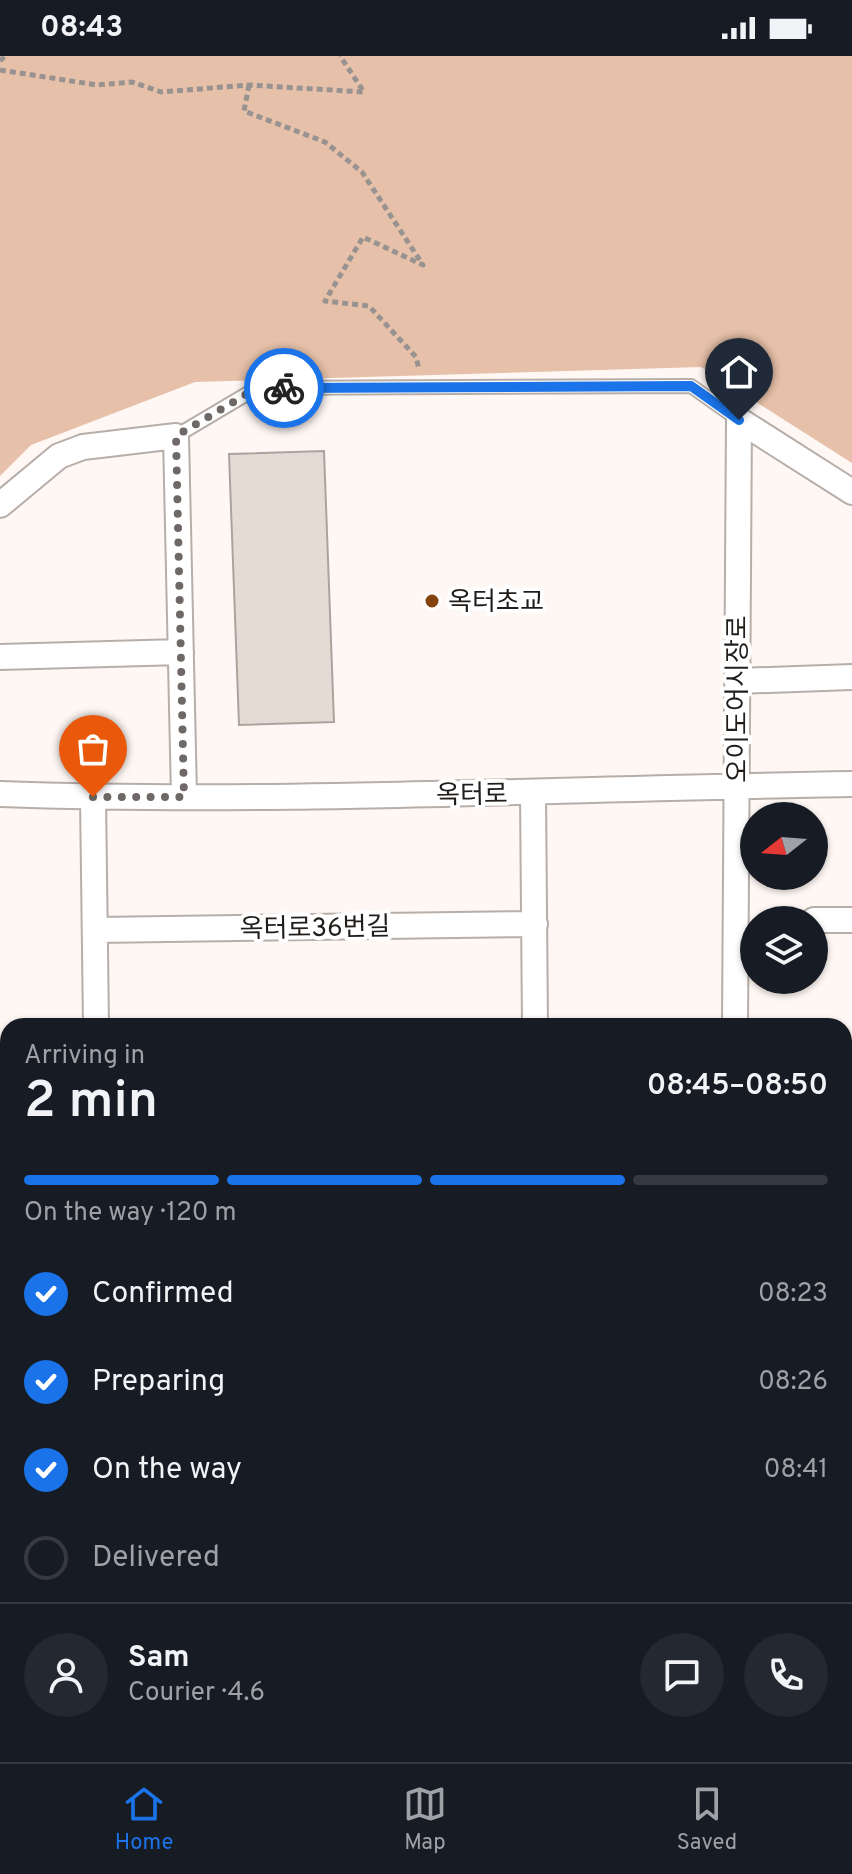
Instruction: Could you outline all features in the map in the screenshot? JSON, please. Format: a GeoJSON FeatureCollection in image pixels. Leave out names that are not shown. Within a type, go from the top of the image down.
{"type":"FeatureCollection","features":[{"type":"Feature","properties":{"kind":"street"},"geometry":{"type":"LineString","coordinates":[[739,420],[852,492]]}},
{"type":"Feature","properties":{"kind":"street","name":"오이도어시장로"},"geometry":{"type":"LineString","coordinates":[[739,420],[737,785],[744,906]]}},
{"type":"Feature","properties":{"kind":"street"},"geometry":{"type":"LineString","coordinates":[[0,505],[59,456],[83,447],[176,436],[184,797]]}},
{"type":"Feature","properties":{"kind":"street"},"geometry":{"type":"LineString","coordinates":[[0,657],[181,652]]}},
{"type":"Feature","properties":{"kind":"street"},"geometry":{"type":"LineString","coordinates":[[738,681],[852,677]]}},
{"type":"Feature","properties":{"kind":"street","name":"옥터로"},"geometry":{"type":"LineString","coordinates":[[0,794],[184,797],[533,793],[852,784]]}},
{"type":"Feature","properties":{"kind":"street"},"geometry":{"type":"LineString","coordinates":[[533,793],[535,1018]]}},
{"type":"Feature","properties":{"kind":"street"},"geometry":{"type":"LineString","coordinates":[[93,797],[96,1018]]}},
{"type":"Feature","properties":{"kind":"street"},"geometry":{"type":"LineString","coordinates":[[828,920],[852,920]]}},
{"type":"Feature","properties":{"kind":"street","name":"옥터로36번길"},"geometry":{"type":"LineString","coordinates":[[96,930],[535,924]]}},
{"type":"Feature","properties":{"kind":"street","name":"오이도어시장로"},"geometry":{"type":"LineString","coordinates":[[736,1018],[740,974]]}},
{"type":"Feature","properties":{"kind":"lane"},"geometry":{"type":"LineString","coordinates":[[176,436],[257,388],[691,386],[739,420]]}},
{"type":"Feature","properties":{"kind":"path"},"geometry":{"type":"LineString","coordinates":[[0,61],[5,56]]}},
{"type":"Feature","properties":{"kind":"path"},"geometry":{"type":"LineString","coordinates":[[0,70],[97,85],[132,82],[161,92],[249,85],[364,92],[340,56]]}},
{"type":"Feature","properties":{"kind":"path"},"geometry":{"type":"LineString","coordinates":[[249,85],[244,111],[325,142],[362,172],[423,265],[363,237],[325,301],[369,306],[416,357],[423,387]]}},
{"type":"Feature","properties":{"kind":"shaded area"},"geometry":{"type":"Polygon","coordinates":[[[0,56],[852,56],[852,463],[701,367],[195,382],[31,445],[0,476],[0,56]]]}},
{"type":"Feature","properties":{"kind":"building"},"geometry":{"type":"Polygon","coordinates":[[[324,451],[334,722],[239,725],[229,454],[324,451]]]}},
{"type":"Feature","properties":{"kind":"way so far"},"geometry":{"type":"LineString","coordinates":[[93,797],[184,797],[176,436],[257,388],[284,388]]}},
{"type":"Feature","properties":{"kind":"place","name":"옥터초교"},"geometry":{"type":"Point","coordinates":[432,601]}},
{"type":"Feature","properties":{"kind":"route"},"geometry":{"type":"LineString","coordinates":[[284,388],[691,386],[739,420]]}}]}
